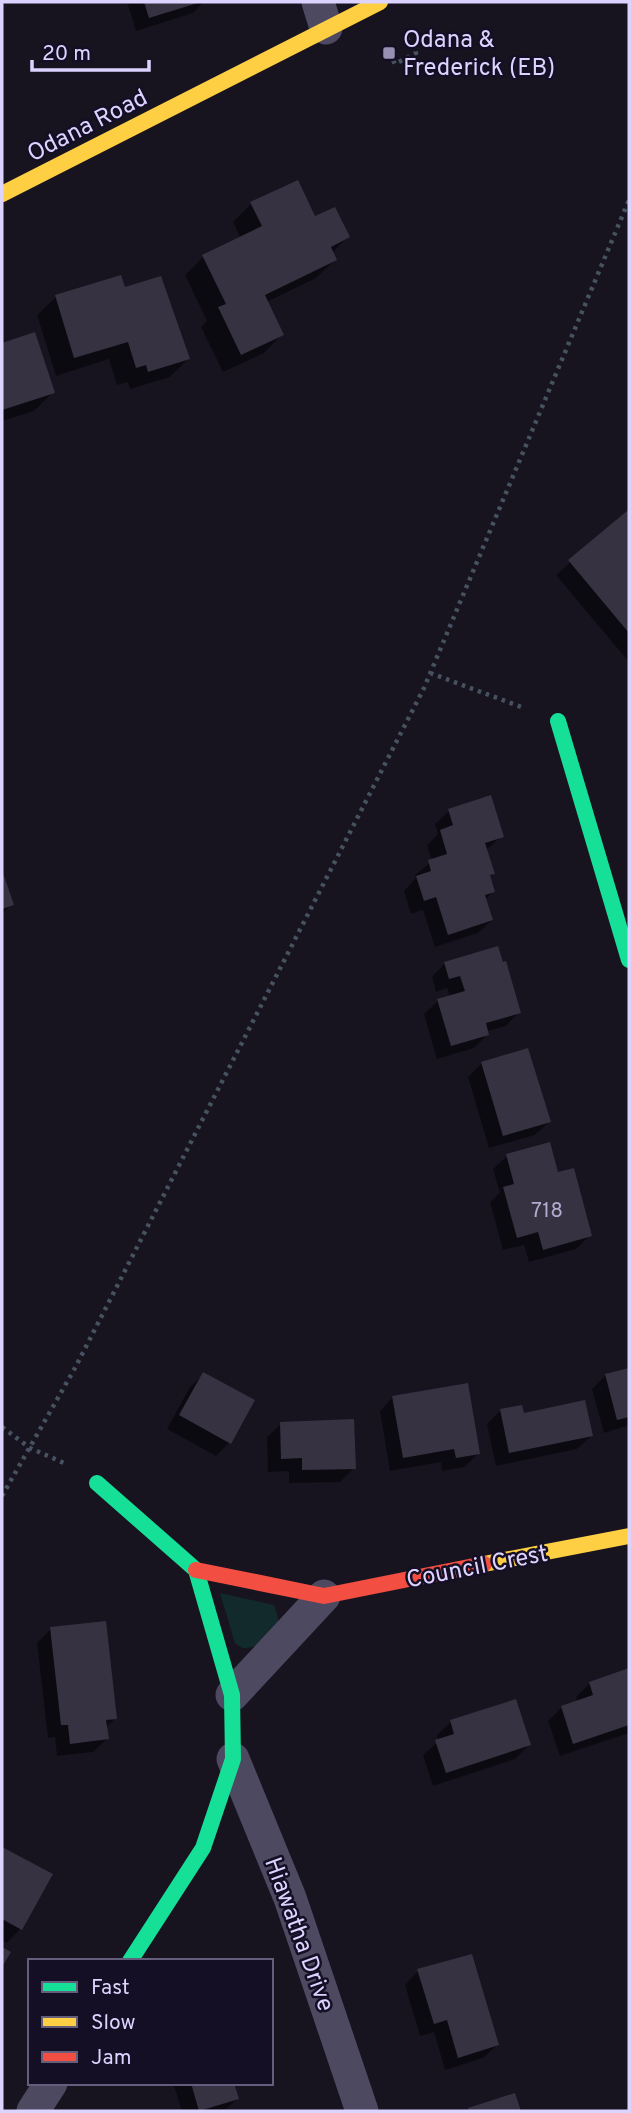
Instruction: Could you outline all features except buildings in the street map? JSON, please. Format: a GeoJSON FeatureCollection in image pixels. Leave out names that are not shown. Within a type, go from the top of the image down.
{"type":"FeatureCollection","features":[{"type":"Feature","properties":{"kind":"street","name":"Odana Road"},"geometry":{"type":"LineString","coordinates":[[2,194],[322,15],[380,2]]}},
{"type":"Feature","properties":{"kind":"street"},"geometry":{"type":"LineString","coordinates":[[558,721],[629,960]]}},
{"type":"Feature","properties":{"kind":"street","name":"Council Crest"},"geometry":{"type":"LineString","coordinates":[[97,1483],[196,1570],[324,1596],[629,1536]]}},
{"type":"Feature","properties":{"kind":"street"},"geometry":{"type":"LineString","coordinates":[[131,1959],[203,1848],[233,1759],[232,1695],[196,1570]]}},
{"type":"Feature","properties":{"kind":"street"},"geometry":{"type":"LineString","coordinates":[[232,1695],[324,1596]]}},
{"type":"Feature","properties":{"kind":"street","name":"Hiawatha Drive"},"geometry":{"type":"LineString","coordinates":[[233,1759],[290,1898],[362,2111]]}},
{"type":"Feature","properties":{"kind":"street"},"geometry":{"type":"LineString","coordinates":[[33,2111],[50,2085]]}},
{"type":"Feature","properties":{"kind":"path"},"geometry":{"type":"LineString","coordinates":[[389,53],[395,64],[416,53],[406,36]]}},
{"type":"Feature","properties":{"kind":"path"},"geometry":{"type":"LineString","coordinates":[[2,1496],[94,1331],[430,673],[629,200]]}},
{"type":"Feature","properties":{"kind":"path"},"geometry":{"type":"LineString","coordinates":[[430,673],[558,721]]}},
{"type":"Feature","properties":{"kind":"path"},"geometry":{"type":"LineString","coordinates":[[2,1427],[30,1448]]}},
{"type":"Feature","properties":{"kind":"green space"},"geometry":{"type":"Polygon","coordinates":[[[220,1593],[274,1605],[279,1621],[260,1644],[242,1648],[235,1643],[220,1593]]]}},
{"type":"Feature","properties":{"kind":"traffic: fast"},"geometry":{"type":"LineString","coordinates":[[558,721],[629,960]]}},
{"type":"Feature","properties":{"kind":"traffic: fast"},"geometry":{"type":"LineString","coordinates":[[97,1483],[196,1570],[232,1695],[233,1759],[203,1848],[131,1959]]}},
{"type":"Feature","properties":{"kind":"traffic: slow"},"geometry":{"type":"LineString","coordinates":[[2,194],[380,2]]}},
{"type":"Feature","properties":{"kind":"traffic: slow"},"geometry":{"type":"LineString","coordinates":[[484,1564],[629,1536]]}},
{"type":"Feature","properties":{"kind":"traffic: jam"},"geometry":{"type":"LineString","coordinates":[[196,1570],[324,1596],[484,1564]]}},
{"type":"Feature","properties":{"kind":"place","name":"Odana & Frederick (EB)"},"geometry":{"type":"Point","coordinates":[389,53]}}]}
